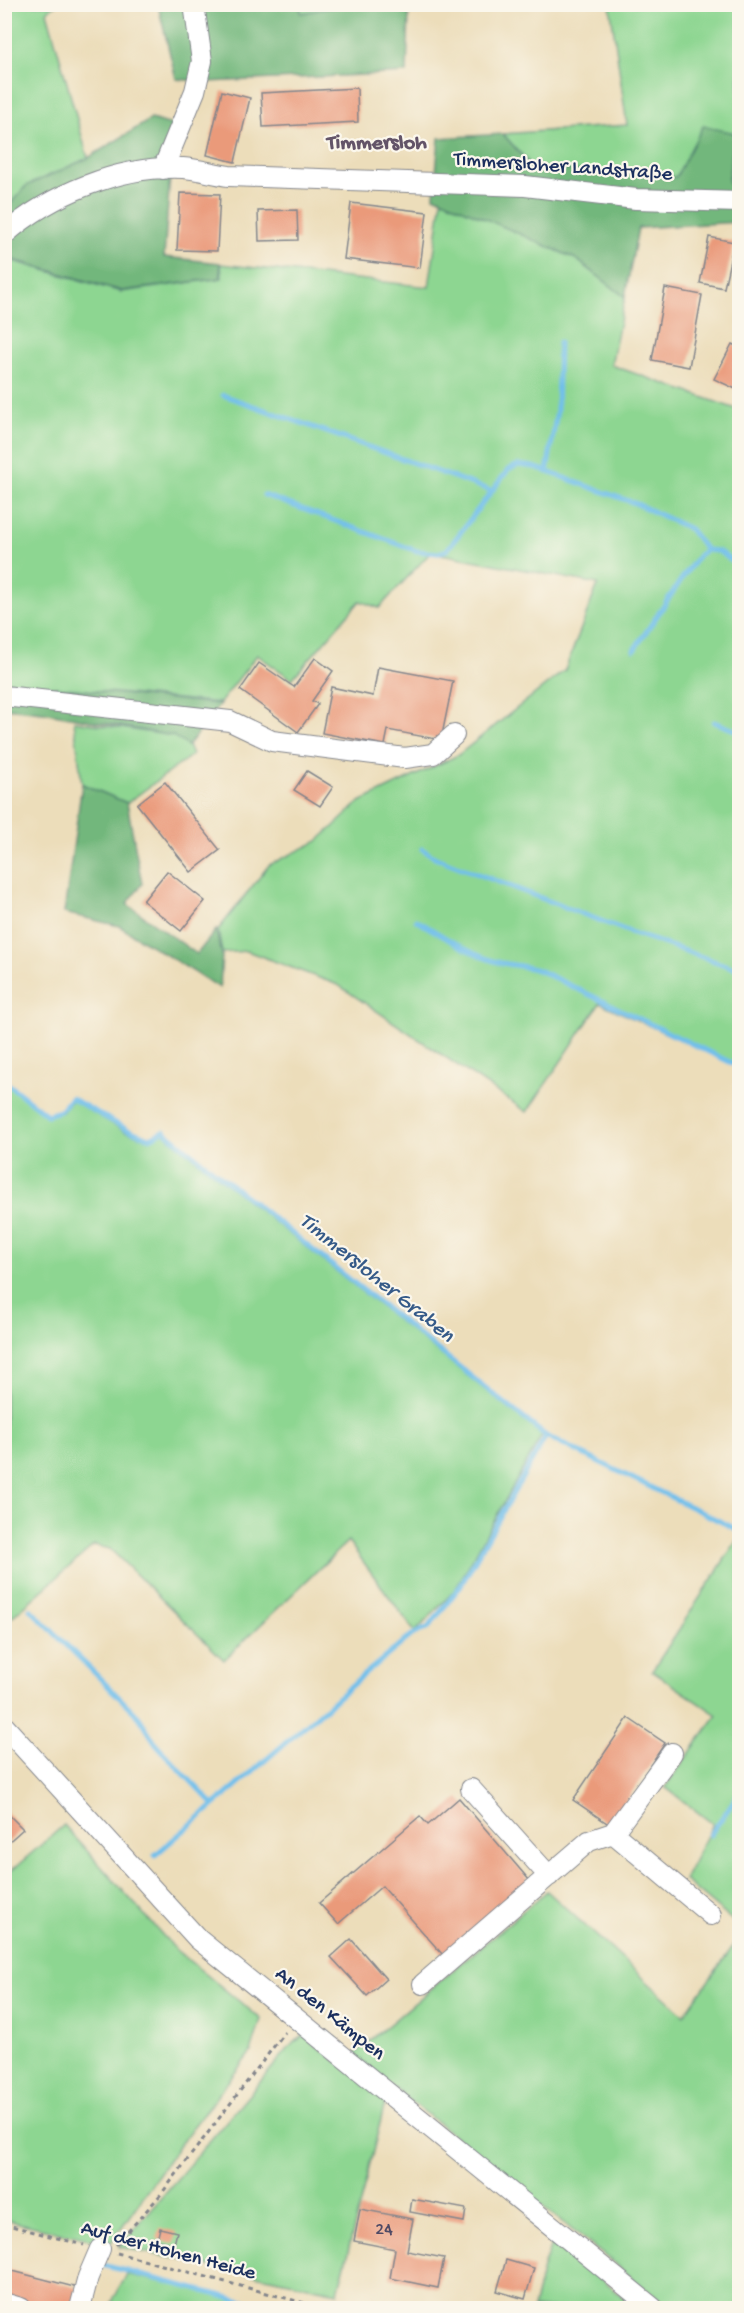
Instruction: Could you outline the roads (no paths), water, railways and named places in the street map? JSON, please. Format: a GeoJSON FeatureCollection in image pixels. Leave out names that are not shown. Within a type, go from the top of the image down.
{"type":"FeatureCollection","features":[{"type":"Feature","properties":{"kind":"street"},"geometry":{"type":"LineString","coordinates":[[163,169],[195,91],[202,61],[194,4]]}},
{"type":"Feature","properties":{"kind":"street","name":"Timmersloher Landstraße"},"geometry":{"type":"LineString","coordinates":[[4,235],[53,202],[96,181],[139,171],[183,168],[229,176],[525,186],[636,199],[740,202]]}},
{"type":"Feature","properties":{"kind":"street"},"geometry":{"type":"LineString","coordinates":[[4,696],[230,721],[272,741],[405,758],[433,754],[453,735]]}},
{"type":"Feature","properties":{"kind":"street","name":"An den Kämpen"},"geometry":{"type":"LineString","coordinates":[[4,1726],[191,1932],[653,2308]]}},
{"type":"Feature","properties":{"kind":"street"},"geometry":{"type":"LineString","coordinates":[[423,1984],[589,1841],[613,1833],[672,1753]]}},
{"type":"Feature","properties":{"kind":"street"},"geometry":{"type":"LineString","coordinates":[[471,1789],[549,1876]]}},
{"type":"Feature","properties":{"kind":"street"},"geometry":{"type":"LineString","coordinates":[[613,1833],[711,1915]]}},
{"type":"Feature","properties":{"kind":"street"},"geometry":{"type":"LineString","coordinates":[[80,2308],[88,2277],[105,2250]]}},
{"type":"Feature","properties":{"kind":"street"},"geometry":{"type":"LineString","coordinates":[[4,2303],[21,2308]]}},
{"type":"Feature","properties":{"kind":"waterway"},"geometry":{"type":"LineString","coordinates":[[547,472],[557,410],[559,342]]}},
{"type":"Feature","properties":{"kind":"waterway"},"geometry":{"type":"LineString","coordinates":[[223,395],[492,491]]}},
{"type":"Feature","properties":{"kind":"waterway"},"geometry":{"type":"LineString","coordinates":[[264,495],[417,551],[438,553],[447,550],[508,470],[518,465],[534,467],[637,504],[690,529],[706,550],[718,551],[740,566]]}},
{"type":"Feature","properties":{"kind":"waterway"},"geometry":{"type":"LineString","coordinates":[[634,650],[683,577],[699,555],[706,550]]}},
{"type":"Feature","properties":{"kind":"waterway"},"geometry":{"type":"LineString","coordinates":[[714,722],[740,732]]}},
{"type":"Feature","properties":{"kind":"waterway"},"geometry":{"type":"LineString","coordinates":[[422,849],[436,858],[630,932],[740,970]]}},
{"type":"Feature","properties":{"kind":"waterway"},"geometry":{"type":"LineString","coordinates":[[416,920],[457,945],[490,960],[538,970],[740,1067]]}},
{"type":"Feature","properties":{"kind":"waterway","name":"Timmersloher Graben"},"geometry":{"type":"LineString","coordinates":[[4,1081],[47,1115],[60,1111],[71,1098],[126,1129],[150,1138],[164,1131],[546,1436],[740,1531]]}},
{"type":"Feature","properties":{"kind":"waterway"},"geometry":{"type":"LineString","coordinates":[[30,1609],[139,1717],[158,1747],[214,1805],[360,1678],[412,1635],[429,1627],[461,1585],[546,1436]]}},
{"type":"Feature","properties":{"kind":"waterway"},"geometry":{"type":"LineString","coordinates":[[710,1835],[740,1792]]}},
{"type":"Feature","properties":{"kind":"waterway"},"geometry":{"type":"LineString","coordinates":[[155,1855],[214,1805]]}},
{"type":"Feature","properties":{"kind":"waterway"},"geometry":{"type":"LineString","coordinates":[[99,2264],[269,2308]]}},
{"type":"Feature","properties":{"kind":"district","name":"Timmersloh"},"geometry":{"type":"Point","coordinates":[377,144]}}]}
